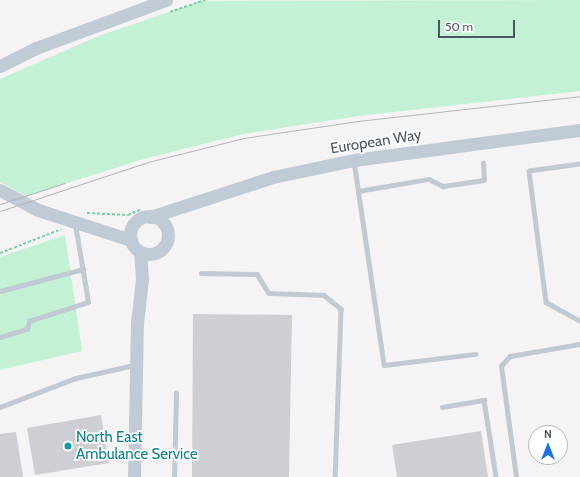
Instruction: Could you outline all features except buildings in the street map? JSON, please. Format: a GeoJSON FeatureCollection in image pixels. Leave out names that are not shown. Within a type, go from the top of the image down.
{"type":"FeatureCollection","features":[{"type":"Feature","properties":{"kind":"main road"},"geometry":{"type":"LineString","coordinates":[[0,66],[36,48],[166,0]]}},
{"type":"Feature","properties":{"kind":"main road","name":"European Way"},"geometry":{"type":"LineString","coordinates":[[149,212],[182,206],[273,177],[354,160],[580,130]]}},
{"type":"Feature","properties":{"kind":"main road"},"geometry":{"type":"LineString","coordinates":[[0,190],[38,210],[77,218],[131,240],[147,253]]}},
{"type":"Feature","properties":{"kind":"main road"},"geometry":{"type":"LineString","coordinates":[[147,253],[162,249],[182,206]]}},
{"type":"Feature","properties":{"kind":"main road"},"geometry":{"type":"LineString","coordinates":[[100,228],[132,226],[149,212],[161,221],[168,235]]}},
{"type":"Feature","properties":{"kind":"main road"},"geometry":{"type":"LineString","coordinates":[[131,240],[132,226]]}},
{"type":"Feature","properties":{"kind":"main road"},"geometry":{"type":"LineString","coordinates":[[134,477],[137,323],[142,279],[147,253]]}},
{"type":"Feature","properties":{"kind":"lane"},"geometry":{"type":"LineString","coordinates":[[354,160],[384,366],[475,354]]}},
{"type":"Feature","properties":{"kind":"lane"},"geometry":{"type":"LineString","coordinates":[[358,191],[429,179],[443,186],[484,180],[482,164]]}},
{"type":"Feature","properties":{"kind":"lane"},"geometry":{"type":"LineString","coordinates":[[580,164],[529,171],[546,302],[580,321]]}},
{"type":"Feature","properties":{"kind":"lane"},"geometry":{"type":"LineString","coordinates":[[0,337],[27,329],[29,321],[88,302],[77,218]]}},
{"type":"Feature","properties":{"kind":"lane"},"geometry":{"type":"LineString","coordinates":[[0,291],[83,269]]}},
{"type":"Feature","properties":{"kind":"lane"},"geometry":{"type":"LineString","coordinates":[[201,273],[257,274],[269,293],[324,295],[341,309],[335,477]]}},
{"type":"Feature","properties":{"kind":"lane"},"geometry":{"type":"LineString","coordinates":[[516,477],[501,366],[510,356],[580,344]]}},
{"type":"Feature","properties":{"kind":"lane"},"geometry":{"type":"LineString","coordinates":[[0,407],[76,378],[137,364]]}},
{"type":"Feature","properties":{"kind":"lane"},"geometry":{"type":"LineString","coordinates":[[174,477],[176,393]]}},
{"type":"Feature","properties":{"kind":"lane"},"geometry":{"type":"LineString","coordinates":[[442,407],[484,400],[496,477]]}},
{"type":"Feature","properties":{"kind":"path"},"geometry":{"type":"LineString","coordinates":[[0,254],[44,239],[77,218],[128,215],[149,212]]}},
{"type":"Feature","properties":{"kind":"green space"},"geometry":{"type":"Polygon","coordinates":[[[580,0],[580,91],[358,116],[243,134],[147,158],[26,196],[0,182],[0,79],[96,37],[201,1],[580,0]]]}},
{"type":"Feature","properties":{"kind":"green space"},"geometry":{"type":"Polygon","coordinates":[[[65,235],[82,351],[0,370],[0,257],[65,235]]]}},
{"type":"Feature","properties":{"kind":"tram line"},"geometry":{"type":"LineString","coordinates":[[0,211],[148,162],[244,138],[358,121],[580,96]]}},
{"type":"Feature","properties":{"kind":"tram line"},"geometry":{"type":"LineString","coordinates":[[0,204],[65,183]]}},
{"type":"Feature","properties":{"kind":"place","name":"North East Ambulance Service"},"geometry":{"type":"Point","coordinates":[68,446]}}]}
